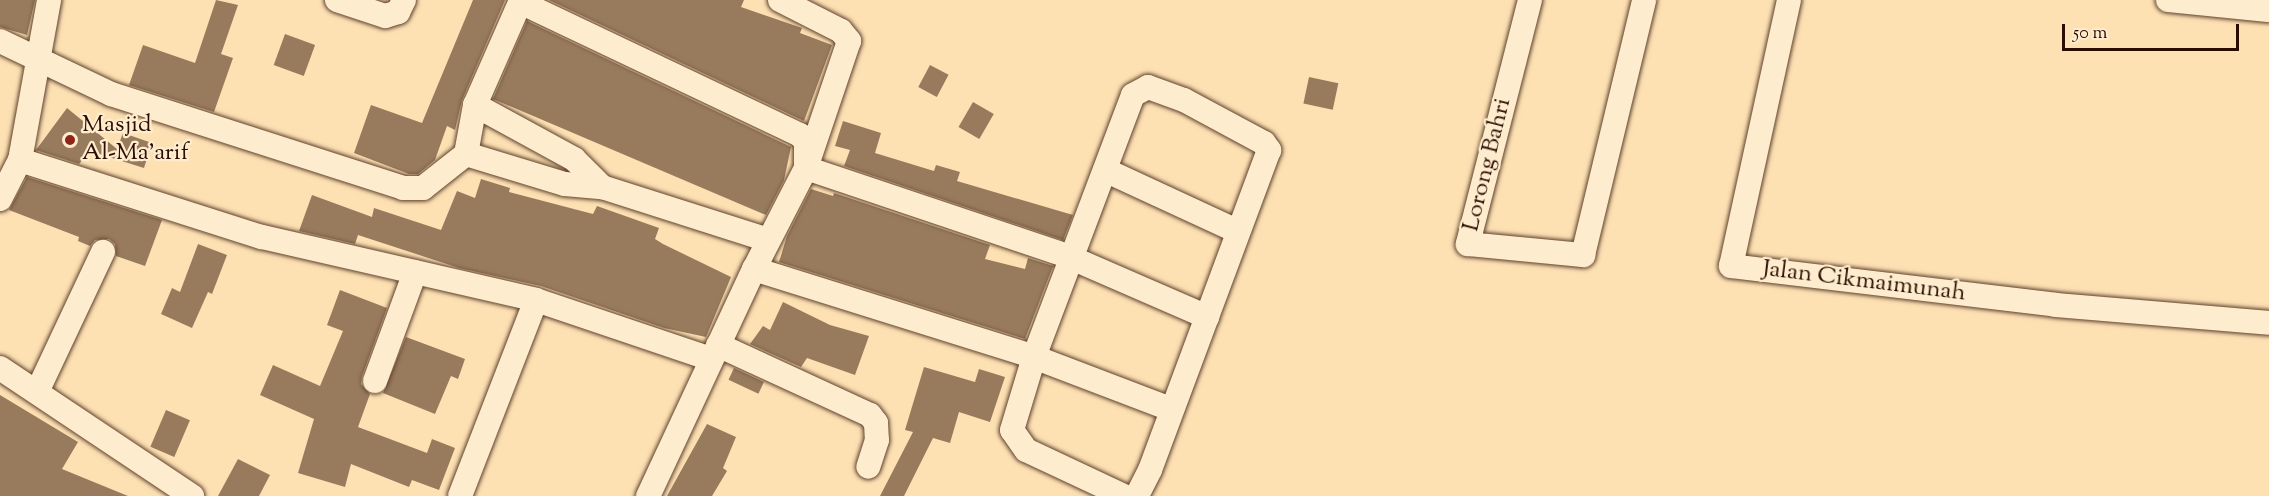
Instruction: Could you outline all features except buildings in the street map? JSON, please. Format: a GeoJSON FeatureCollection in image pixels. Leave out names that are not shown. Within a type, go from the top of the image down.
{"type":"FeatureCollection","features":[{"type":"Feature","properties":{"kind":"street"},"geometry":{"type":"LineString","coordinates":[[0,199],[20,160],[49,0]]}},
{"type":"Feature","properties":{"kind":"street"},"geometry":{"type":"LineString","coordinates":[[337,0],[386,16],[398,12],[404,0]]}},
{"type":"Feature","properties":{"kind":"street"},"geometry":{"type":"LineString","coordinates":[[648,496],[714,352],[806,168],[849,41],[841,31],[780,0]]}},
{"type":"Feature","properties":{"kind":"street","name":"Lorong Bahri"},"geometry":{"type":"LineString","coordinates":[[1530,0],[1468,244],[1583,255],[1644,0]]}},
{"type":"Feature","properties":{"kind":"street","name":"Jalan Cikmaimunah"},"geometry":{"type":"LineString","coordinates":[[1788,0],[1731,266],[2056,305],[2269,323]]}},
{"type":"Feature","properties":{"kind":"street"},"geometry":{"type":"LineString","coordinates":[[2168,0],[2269,9]]}},
{"type":"Feature","properties":{"kind":"street"},"geometry":{"type":"LineString","coordinates":[[0,41],[111,94],[412,190],[431,184],[466,154],[475,105],[521,1],[800,135],[806,142],[806,168]]}},
{"type":"Feature","properties":{"kind":"street"},"geometry":{"type":"LineString","coordinates":[[1124,496],[1034,454],[1017,442],[1012,430],[1034,357],[1133,95],[1148,87],[1184,100],[1264,143],[1269,150],[1137,496]]}},
{"type":"Feature","properties":{"kind":"street"},"geometry":{"type":"LineString","coordinates":[[475,105],[574,159],[602,187]]}},
{"type":"Feature","properties":{"kind":"street"},"geometry":{"type":"LineString","coordinates":[[466,154],[565,184],[602,187],[768,240]]}},
{"type":"Feature","properties":{"kind":"street"},"geometry":{"type":"LineString","coordinates":[[20,160],[262,237],[536,300],[714,352],[870,415],[876,423],[877,440],[868,467]]}},
{"type":"Feature","properties":{"kind":"street"},"geometry":{"type":"LineString","coordinates":[[806,168],[1072,258],[1207,317]]}},
{"type":"Feature","properties":{"kind":"street"},"geometry":{"type":"LineString","coordinates":[[1105,170],[1237,231]]}},
{"type":"Feature","properties":{"kind":"street"},"geometry":{"type":"LineString","coordinates":[[37,392],[103,252]]}},
{"type":"Feature","properties":{"kind":"street"},"geometry":{"type":"LineString","coordinates":[[754,269],[1034,357],[1170,409]]}},
{"type":"Feature","properties":{"kind":"street"},"geometry":{"type":"LineString","coordinates":[[375,381],[415,272]]}},
{"type":"Feature","properties":{"kind":"street"},"geometry":{"type":"LineString","coordinates":[[460,496],[536,300]]}},
{"type":"Feature","properties":{"kind":"street"},"geometry":{"type":"LineString","coordinates":[[0,368],[192,496]]}},
{"type":"Feature","properties":{"kind":"place","name":"Masjid Al-Ma'arif"},"geometry":{"type":"Point","coordinates":[70,140]}}]}
